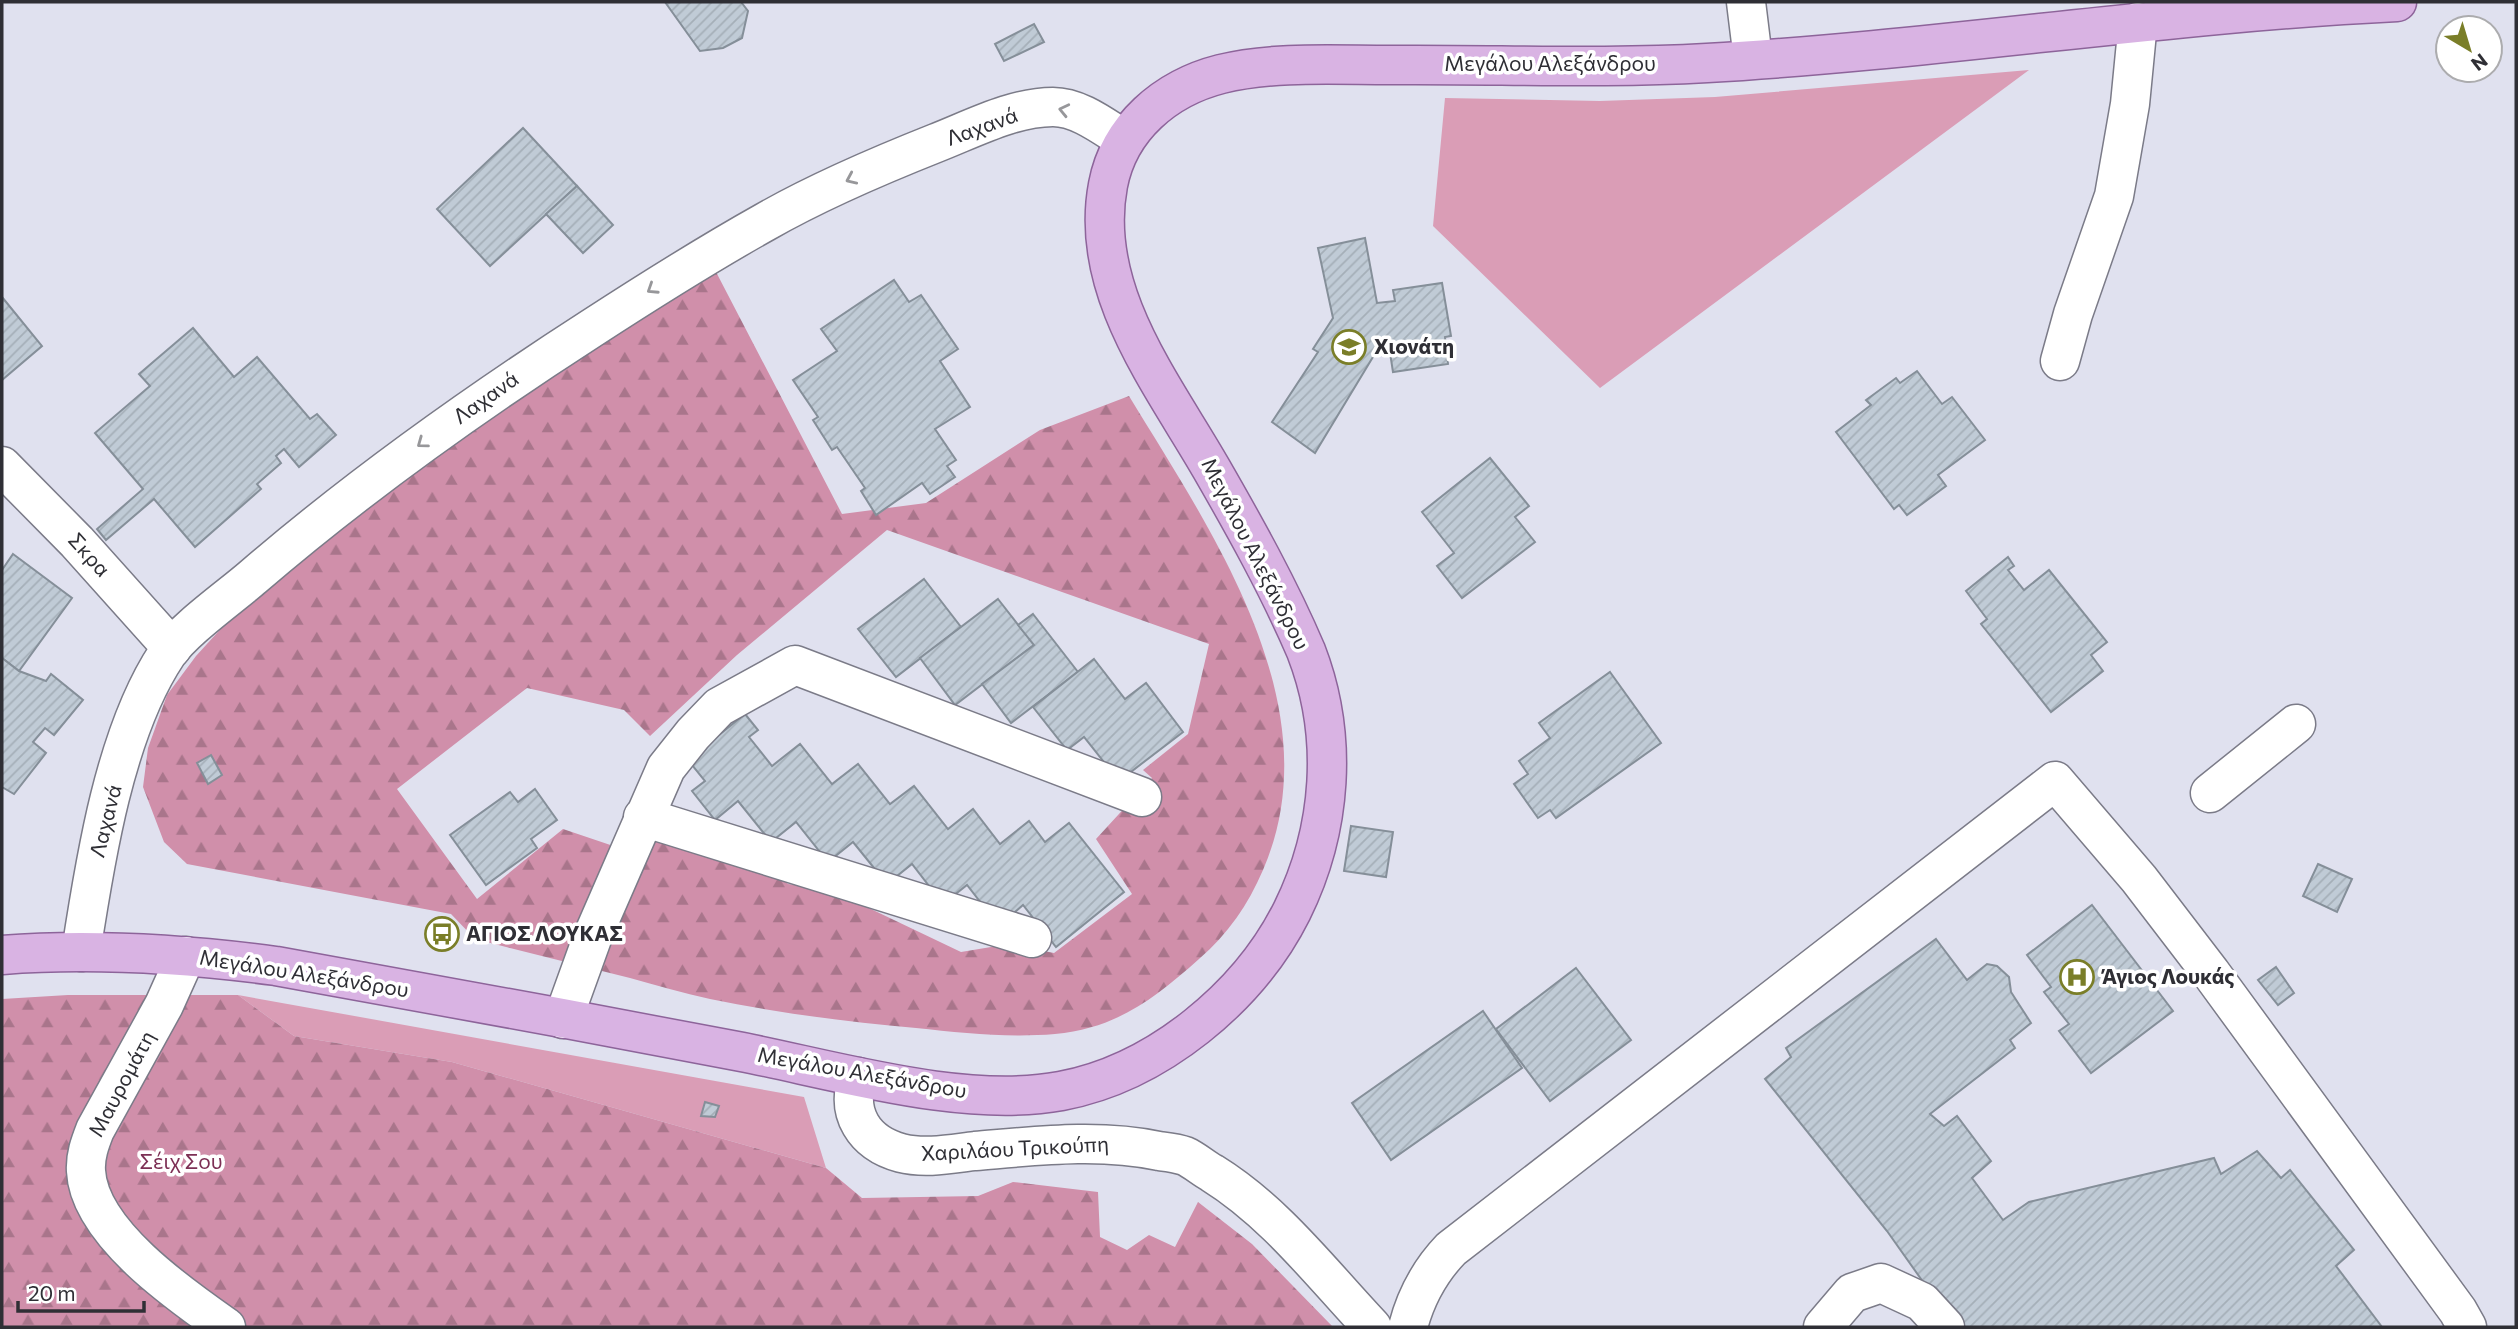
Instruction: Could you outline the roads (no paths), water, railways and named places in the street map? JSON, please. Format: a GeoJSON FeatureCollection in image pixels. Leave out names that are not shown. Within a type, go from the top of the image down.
{"type":"FeatureCollection","features":[{"type":"Feature","properties":{"kind":"main road","name":"Μεγάλου Αλεξάνδρου"},"geometry":{"type":"LineString","coordinates":[[2,955],[81,952],[186,956],[276,966],[808,1065],[858,1077],[944,1090],[997,1095],[1048,1093],[1087,1085],[1122,1072],[1154,1057],[1194,1028],[1232,993],[1273,945],[1304,886],[1323,823],[1327,776],[1325,731],[1311,663],[1298,632],[1234,507],[1147,360],[1123,310],[1115,285],[1107,250],[1105,202],[1112,166],[1133,128],[1154,107],[1184,88],[1215,76],[1247,70],[1340,65],[1706,63],[2309,6],[2397,2]]}},
{"type":"Feature","properties":{"kind":"street"},"geometry":{"type":"LineString","coordinates":[[1746,2],[1753,59]]}},
{"type":"Feature","properties":{"kind":"street"},"geometry":{"type":"LineString","coordinates":[[2060,361],[2073,314],[2114,196],[2130,104],[2138,22]]}},
{"type":"Feature","properties":{"kind":"street","name":"Λαχανά"},"geometry":{"type":"LineString","coordinates":[[81,952],[92,881],[122,757],[146,694],[172,648],[295,542],[421,443],[549,355],[672,276],[817,194],[904,156],[1023,111],[1052,107],[1071,110],[1125,140]]}},
{"type":"Feature","properties":{"kind":"street","name":"Σκρα"},"geometry":{"type":"LineString","coordinates":[[2,466],[77,542],[172,648]]}},
{"type":"Feature","properties":{"kind":"street"},"geometry":{"type":"LineString","coordinates":[[563,1019],[594,933],[666,768],[719,707],[795,665],[1142,797]]}},
{"type":"Feature","properties":{"kind":"street"},"geometry":{"type":"LineString","coordinates":[[2210,793],[2295,724]]}},
{"type":"Feature","properties":{"kind":"street"},"geometry":{"type":"LineString","coordinates":[[1408,1327],[1427,1277],[1451,1249],[2055,781],[2139,880],[2211,973],[2467,1327]]}},
{"type":"Feature","properties":{"kind":"street"},"geometry":{"type":"LineString","coordinates":[[643,817],[1032,939]]}},
{"type":"Feature","properties":{"kind":"street","name":"Μαυρομάτη"},"geometry":{"type":"LineString","coordinates":[[186,956],[138,1054],[95,1130],[89,1147],[86,1174],[94,1204],[128,1247],[160,1279],[226,1327]]}},
{"type":"Feature","properties":{"kind":"street","name":"Χαριλάου Τρικούπη"},"geometry":{"type":"LineString","coordinates":[[858,1077],[852,1094],[855,1114],[865,1132],[881,1145],[901,1153],[926,1156],[1036,1146],[1130,1144],[1184,1156],[1231,1185],[1274,1221],[1371,1327]]}},
{"type":"Feature","properties":{"kind":"street"},"geometry":{"type":"LineString","coordinates":[[1823,1327],[1852,1293],[1881,1283],[1922,1302],[1945,1327]]}},
{"type":"Feature","properties":{"kind":"place","name":"Χιονάτη"},"geometry":{"type":"Point","coordinates":[1349,347]}},
{"type":"Feature","properties":{"kind":"place","name":"ΑΓΙΟΣ ΛΟΥΚΑΣ"},"geometry":{"type":"Point","coordinates":[442,934]}},
{"type":"Feature","properties":{"kind":"place","name":"Άγιος Λουκάς"},"geometry":{"type":"Point","coordinates":[2077,977]}},
{"type":"Feature","properties":{"kind":"park label","name":"Σέιχ Σου"},"geometry":{"type":"Point","coordinates":[181,1162]}}]}
